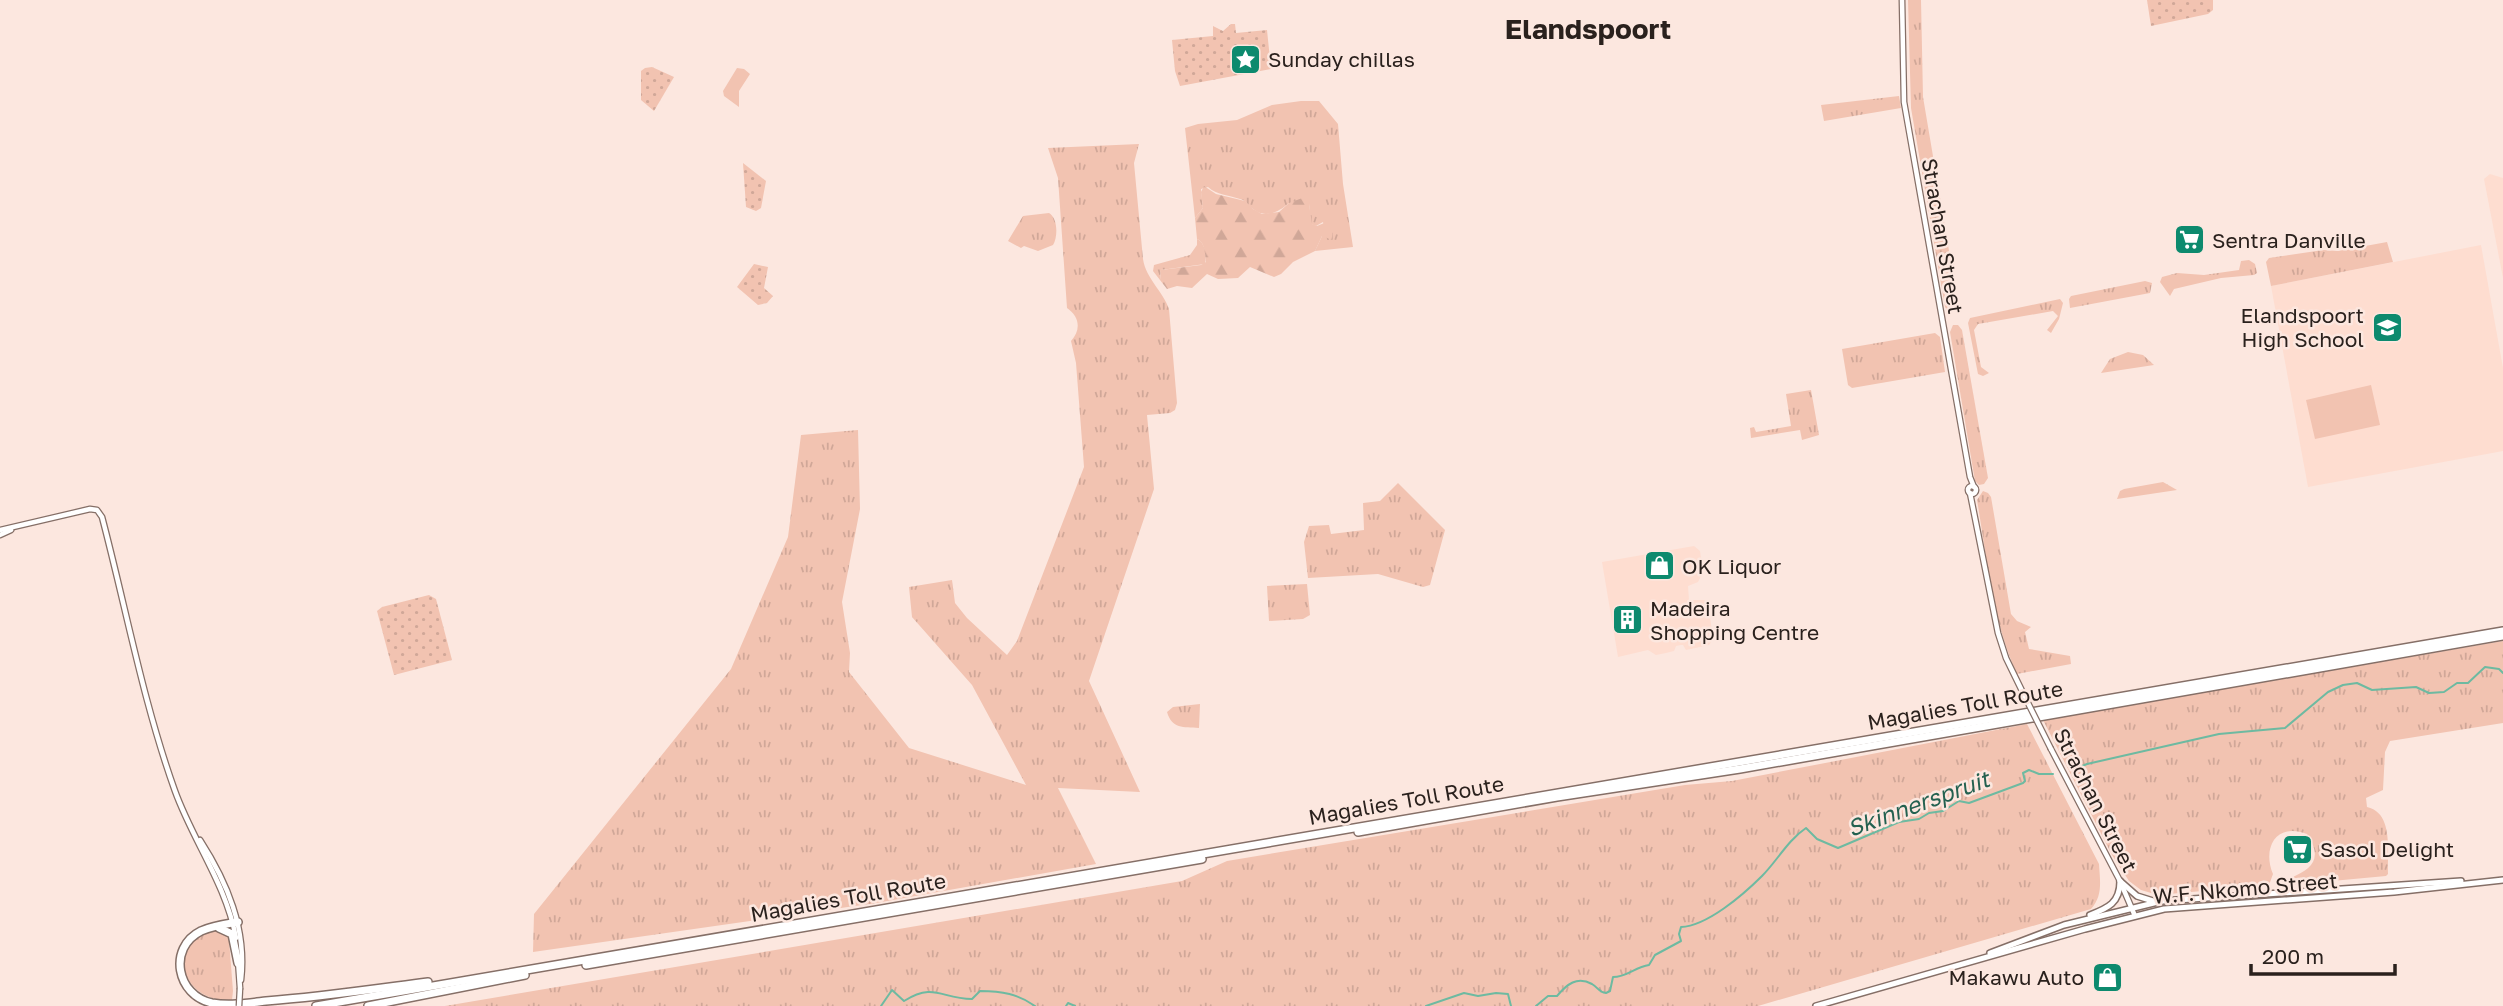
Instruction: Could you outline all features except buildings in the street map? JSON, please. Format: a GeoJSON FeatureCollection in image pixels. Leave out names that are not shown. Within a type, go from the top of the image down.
{"type":"FeatureCollection","features":[{"type":"Feature","properties":{"kind":"highway","name":"Magalies Toll Route"},"geometry":{"type":"LineString","coordinates":[[345,1006],[2503,631]]}},
{"type":"Feature","properties":{"kind":"highway","name":"Magalies Toll Route"},"geometry":{"type":"LineString","coordinates":[[316,1006],[1557,797],[1740,769],[2503,636]]}},
{"type":"Feature","properties":{"kind":"highway"},"geometry":{"type":"LineString","coordinates":[[235,923],[201,931],[184,946],[179,963],[188,989],[196,996],[213,1003],[289,1000],[529,972]]}},
{"type":"Feature","properties":{"kind":"highway"},"geometry":{"type":"LineString","coordinates":[[215,927],[232,934],[238,963]]}},
{"type":"Feature","properties":{"kind":"highway"},"geometry":{"type":"LineString","coordinates":[[368,1006],[529,972]]}},
{"type":"Feature","properties":{"kind":"main road","name":"W.F. Nkomo Street"},"geometry":{"type":"LineString","coordinates":[[1955,966],[2064,925],[2157,902],[2394,884],[2503,880]]}},
{"type":"Feature","properties":{"kind":"main road","name":"W.F. Nkomo Street"},"geometry":{"type":"LineString","coordinates":[[1816,1006],[2135,916],[2179,908],[2394,892],[2503,880]]}},
{"type":"Feature","properties":{"kind":"main road"},"geometry":{"type":"LineString","coordinates":[[2120,881],[2137,896],[2157,902]]}},
{"type":"Feature","properties":{"kind":"main road"},"geometry":{"type":"LineString","coordinates":[[2064,925],[2113,905],[2119,894],[2120,881]]}},
{"type":"Feature","properties":{"kind":"street","name":"Strachan Street"},"geometry":{"type":"LineString","coordinates":[[1902,0],[1904,102],[1989,595],[1998,632],[2006,658],[2120,881],[2135,916]]}},
{"type":"Feature","properties":{"kind":"street"},"geometry":{"type":"LineString","coordinates":[[0,533],[90,509],[97,510],[102,517],[139,667],[170,776],[235,923],[242,962],[239,1006]]}},
{"type":"Feature","properties":{"kind":"street"},"geometry":{"type":"LineString","coordinates":[[235,923],[240,986]]}},
{"type":"Feature","properties":{"kind":"shaded area"},"geometry":{"type":"Polygon","coordinates":[[[2490,174],[2503,178],[2503,278],[2484,179],[2490,174]]]}},
{"type":"Feature","properties":{"kind":"shaded area","name":"Elandspoort High School"},"geometry":{"type":"Polygon","coordinates":[[[2481,245],[2503,368],[2503,451],[2308,487],[2271,286],[2481,245]]]}},
{"type":"Feature","properties":{"kind":"shaded area","name":"Madeira Shopping Centre"},"geometry":{"type":"Polygon","coordinates":[[[1694,546],[1700,551],[1703,572],[1698,582],[1688,586],[1689,600],[1708,602],[1713,639],[1709,645],[1686,650],[1681,645],[1676,646],[1674,651],[1656,655],[1648,650],[1618,657],[1602,562],[1694,546]]]}},
{"type":"Feature","properties":{"kind":"green space"},"geometry":{"type":"Polygon","coordinates":[[[1908,0],[1921,0],[1923,97],[1958,304],[1954,311],[1948,311],[1945,307],[1911,108],[1908,0]]]}},
{"type":"Feature","properties":{"kind":"green space"},"geometry":{"type":"Polygon","coordinates":[[[2147,0],[2213,0],[2213,10],[2208,14],[2151,26],[2147,0]]]}},
{"type":"Feature","properties":{"kind":"green space"},"geometry":{"type":"Polygon","coordinates":[[[1235,24],[1236,33],[1267,30],[1271,69],[1180,86],[1175,71],[1172,40],[1213,36],[1213,26],[1223,31],[1235,24]]]}},
{"type":"Feature","properties":{"kind":"green space"},"geometry":{"type":"Polygon","coordinates":[[[652,67],[674,77],[654,111],[641,100],[641,71],[652,67]]]}},
{"type":"Feature","properties":{"kind":"green space"},"geometry":{"type":"Polygon","coordinates":[[[737,68],[750,74],[739,91],[739,107],[724,96],[723,91],[737,68]]]}},
{"type":"Feature","properties":{"kind":"green space"},"geometry":{"type":"Polygon","coordinates":[[[1899,96],[1901,108],[1824,121],[1821,105],[1899,96]]]}},
{"type":"Feature","properties":{"kind":"green space"},"geometry":{"type":"Polygon","coordinates":[[[1319,101],[1338,124],[1343,184],[1353,247],[1315,251],[1322,236],[1326,236],[1323,222],[1316,226],[1311,224],[1309,204],[1289,203],[1281,209],[1262,214],[1242,200],[1208,187],[1201,189],[1203,208],[1195,218],[1185,128],[1237,120],[1272,105],[1319,101]]]}},
{"type":"Feature","properties":{"kind":"green space"},"geometry":{"type":"Polygon","coordinates":[[[1139,144],[1134,163],[1143,259],[1147,273],[1169,309],[1177,403],[1175,410],[1170,413],[1147,415],[1154,489],[1089,681],[1140,792],[1058,788],[1096,864],[876,903],[533,952],[534,914],[731,669],[788,537],[801,435],[858,430],[860,509],[842,602],[850,653],[849,672],[909,748],[1026,785],[972,685],[912,617],[909,587],[952,580],[955,603],[967,618],[1007,655],[1017,641],[1084,467],[1076,363],[1071,341],[1078,324],[1075,315],[1067,308],[1058,178],[1048,148],[1139,144]]]}},
{"type":"Feature","properties":{"kind":"green space"},"geometry":{"type":"Polygon","coordinates":[[[743,163],[766,181],[761,208],[756,211],[746,207],[743,163]]]}},
{"type":"Feature","properties":{"kind":"green space"},"geometry":{"type":"Polygon","coordinates":[[[1204,186],[1216,194],[1245,201],[1262,214],[1279,212],[1289,203],[1305,197],[1309,204],[1312,224],[1317,226],[1329,221],[1333,224],[1332,240],[1322,236],[1315,251],[1293,262],[1274,277],[1250,267],[1238,278],[1218,279],[1207,274],[1192,288],[1177,286],[1167,289],[1160,280],[1161,270],[1206,262],[1203,245],[1197,239],[1195,218],[1203,208],[1201,192],[1204,186]]]}},
{"type":"Feature","properties":{"kind":"green space"},"geometry":{"type":"Polygon","coordinates":[[[1049,213],[1056,228],[1053,245],[1038,251],[1024,246],[1021,248],[1008,241],[1023,216],[1049,213]]]}},
{"type":"Feature","properties":{"kind":"green space"},"geometry":{"type":"Polygon","coordinates":[[[1197,239],[1205,250],[1205,264],[1161,270],[1160,280],[1153,271],[1154,265],[1190,255],[1197,245],[1197,239]]]}},
{"type":"Feature","properties":{"kind":"green space"},"geometry":{"type":"Polygon","coordinates":[[[2387,242],[2393,262],[2271,286],[2266,262],[2269,258],[2323,250],[2338,251],[2387,242]]]}},
{"type":"Feature","properties":{"kind":"green space"},"geometry":{"type":"Polygon","coordinates":[[[2249,260],[2255,264],[2257,273],[2254,275],[2221,278],[2174,289],[2170,296],[2160,282],[2162,277],[2177,273],[2204,275],[2239,270],[2241,261],[2249,260]]]}},
{"type":"Feature","properties":{"kind":"green space"},"geometry":{"type":"Polygon","coordinates":[[[754,264],[768,267],[764,288],[773,296],[767,303],[758,305],[737,287],[754,264]]]}},
{"type":"Feature","properties":{"kind":"green space"},"geometry":{"type":"Polygon","coordinates":[[[2145,281],[2152,283],[2150,293],[2070,308],[2071,296],[2145,281]]]}},
{"type":"Feature","properties":{"kind":"green space"},"geometry":{"type":"Polygon","coordinates":[[[2060,299],[2063,303],[2059,319],[2051,333],[2047,330],[2058,316],[2053,311],[1978,324],[1974,330],[1981,367],[1989,373],[1983,376],[1978,374],[1968,323],[1970,318],[2060,299]]]}},
{"type":"Feature","properties":{"kind":"green space"},"geometry":{"type":"Polygon","coordinates":[[[1953,325],[1958,325],[1962,330],[1988,478],[1984,484],[1979,485],[1975,481],[1950,332],[1953,325]]]}},
{"type":"Feature","properties":{"kind":"green space"},"geometry":{"type":"Polygon","coordinates":[[[1935,333],[1940,337],[1945,372],[1852,388],[1848,385],[1842,349],[1935,333]]]}},
{"type":"Feature","properties":{"kind":"green space"},"geometry":{"type":"Polygon","coordinates":[[[2128,352],[2143,355],[2154,365],[2101,373],[2110,359],[2128,352]]]}},
{"type":"Feature","properties":{"kind":"green space"},"geometry":{"type":"Polygon","coordinates":[[[2371,385],[2380,425],[2315,439],[2306,400],[2371,385]]]}},
{"type":"Feature","properties":{"kind":"green space"},"geometry":{"type":"Polygon","coordinates":[[[1811,390],[1819,435],[1802,440],[1800,430],[1751,438],[1750,428],[1754,427],[1756,432],[1791,426],[1786,394],[1811,390]]]}},
{"type":"Feature","properties":{"kind":"green space"},"geometry":{"type":"Polygon","coordinates":[[[2163,482],[2177,490],[2117,499],[2120,491],[2124,489],[2163,482]]]}},
{"type":"Feature","properties":{"kind":"green space"},"geometry":{"type":"Polygon","coordinates":[[[1398,483],[1445,530],[1430,585],[1423,587],[1378,574],[1308,578],[1304,542],[1309,526],[1329,525],[1331,534],[1364,530],[1363,503],[1380,501],[1398,483]]]}},
{"type":"Feature","properties":{"kind":"green space"},"geometry":{"type":"Polygon","coordinates":[[[1983,491],[1991,497],[2011,614],[2017,621],[2031,627],[2025,632],[2029,649],[2070,656],[2071,664],[2017,674],[2002,632],[1991,588],[1977,500],[1983,491]]]}},
{"type":"Feature","properties":{"kind":"green space"},"geometry":{"type":"Polygon","coordinates":[[[1307,584],[1310,615],[1303,619],[1269,621],[1267,586],[1307,584]]]}},
{"type":"Feature","properties":{"kind":"green space"},"geometry":{"type":"Polygon","coordinates":[[[429,595],[436,599],[452,660],[394,675],[377,611],[382,607],[429,595]]]}},
{"type":"Feature","properties":{"kind":"green space"},"geometry":{"type":"Polygon","coordinates":[[[2503,641],[2503,723],[2390,741],[2385,752],[2383,790],[2366,798],[2367,807],[2382,817],[2385,825],[2388,845],[2386,876],[2289,885],[2290,878],[2305,871],[2315,856],[2307,834],[2296,831],[2287,832],[2274,840],[2269,855],[2273,874],[2269,885],[2158,895],[2141,890],[2129,881],[2112,855],[2043,720],[2503,641]]]}},
{"type":"Feature","properties":{"kind":"green space"},"geometry":{"type":"Polygon","coordinates":[[[1200,704],[1199,728],[1183,727],[1169,718],[1167,712],[1173,707],[1200,704]]]}},
{"type":"Feature","properties":{"kind":"green space"},"geometry":{"type":"Polygon","coordinates":[[[2027,724],[2099,864],[2099,894],[2091,909],[1758,1006],[445,1006],[1182,881],[1227,861],[1685,785],[1732,781],[2027,724]]]}},
{"type":"Feature","properties":{"kind":"green space"},"geometry":{"type":"Polygon","coordinates":[[[214,930],[226,934],[229,940],[232,1000],[215,999],[201,993],[191,984],[185,972],[184,960],[188,948],[198,937],[214,930]]]}},
{"type":"Feature","properties":{"kind":"waterway","name":"Skinnerspruit"},"geometry":{"type":"LineString","coordinates":[[2075,769],[2219,734],[2285,728],[2328,692],[2343,685],[2357,683],[2372,690],[2416,687],[2429,693],[2444,692],[2457,683],[2468,683],[2485,667],[2499,669],[2503,673]]}},
{"type":"Feature","properties":{"kind":"waterway","name":"Skinnerspruit"},"geometry":{"type":"LineString","coordinates":[[1536,1006],[1548,996],[1557,996],[1577,981],[1592,984],[1606,993],[1610,991],[1613,977],[1649,965],[1655,955],[1681,941],[1681,927],[1713,915],[1745,892],[1806,828],[1817,839],[1838,848],[1899,822],[1919,819],[1929,813],[1943,811],[1959,801],[1969,803],[2023,783],[2023,773],[2029,770],[2039,774],[2053,774]]}},
{"type":"Feature","properties":{"kind":"waterway","name":"Skinnerspruit"},"geometry":{"type":"LineString","coordinates":[[881,1006],[892,990],[904,1001],[915,995],[931,992],[972,999],[980,991],[1009,994],[1035,1006]]}},
{"type":"Feature","properties":{"kind":"waterway","name":"Skinnerspruit"},"geometry":{"type":"LineString","coordinates":[[1426,1006],[1464,993],[1478,996],[1508,994],[1511,1006]]}},
{"type":"Feature","properties":{"kind":"waterway","name":"Skinnerspruit"},"geometry":{"type":"LineString","coordinates":[[1066,1006],[1068,1003],[1075,1006]]}},
{"type":"Feature","properties":{"kind":"place","name":"Sunday chillas"},"geometry":{"type":"Point","coordinates":[1245,59]}},
{"type":"Feature","properties":{"kind":"place","name":"Sentra Danville"},"geometry":{"type":"Point","coordinates":[2189,240]}},
{"type":"Feature","properties":{"kind":"place","name":"Elandspoort High School"},"geometry":{"type":"Point","coordinates":[2387,327]}},
{"type":"Feature","properties":{"kind":"place","name":"OK Liquor"},"geometry":{"type":"Point","coordinates":[1659,566]}},
{"type":"Feature","properties":{"kind":"place","name":"Madeira Shopping Centre"},"geometry":{"type":"Point","coordinates":[1627,620]}},
{"type":"Feature","properties":{"kind":"place","name":"Sasol Delight"},"geometry":{"type":"Point","coordinates":[2297,849]}},
{"type":"Feature","properties":{"kind":"place","name":"Makawu Auto"},"geometry":{"type":"Point","coordinates":[2107,977]}},
{"type":"Feature","properties":{"kind":"district","name":"Elandspoort"},"geometry":{"type":"Point","coordinates":[1588,28]}}]}
